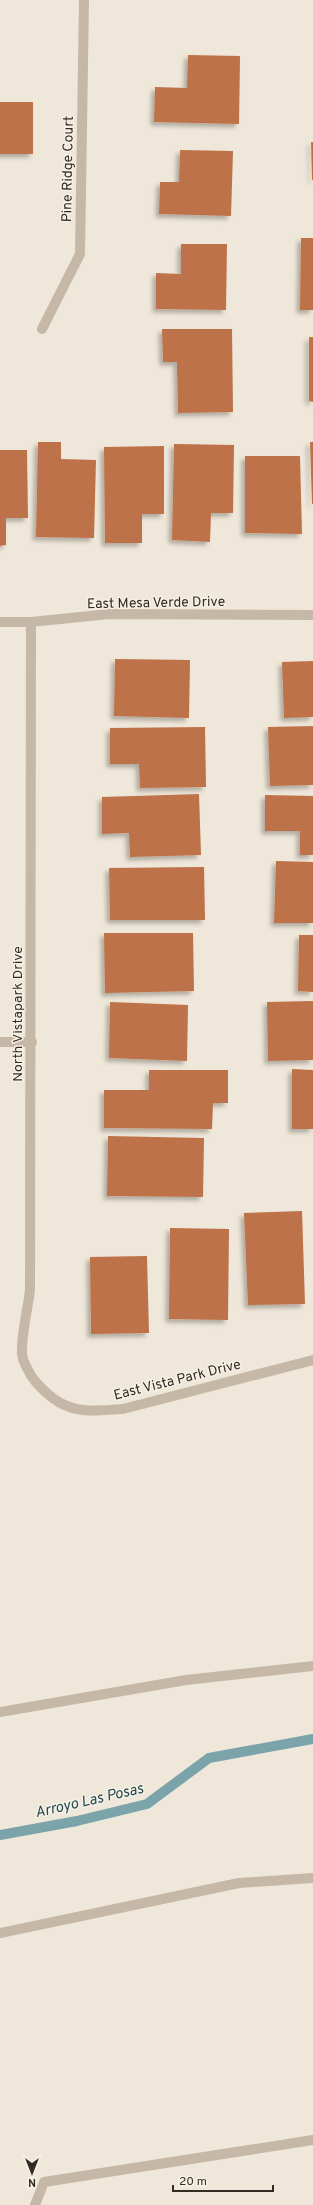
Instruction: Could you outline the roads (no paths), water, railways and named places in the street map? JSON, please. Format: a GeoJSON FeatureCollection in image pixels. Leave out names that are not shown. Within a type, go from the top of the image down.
{"type":"FeatureCollection","features":[{"type":"Feature","properties":{"kind":"street","name":"Pine Ridge Court"},"geometry":{"type":"LineString","coordinates":[[42,330],[80,254],[84,0]]}},
{"type":"Feature","properties":{"kind":"street","name":"East Mesa Verde Drive"},"geometry":{"type":"LineString","coordinates":[[0,622],[31,622],[109,614],[313,614]]}},
{"type":"Feature","properties":{"kind":"street","name":"North Vistapark Drive"},"geometry":{"type":"LineString","coordinates":[[31,622],[32,1042],[30,1290],[22,1355],[31,1376],[49,1397]]}},
{"type":"Feature","properties":{"kind":"street"},"geometry":{"type":"LineString","coordinates":[[0,1042],[32,1042]]}},
{"type":"Feature","properties":{"kind":"street","name":"East Vista Park Drive"},"geometry":{"type":"LineString","coordinates":[[49,1397],[61,1404],[77,1409],[93,1411],[123,1409],[313,1360]]}},
{"type":"Feature","properties":{"kind":"street"},"geometry":{"type":"LineString","coordinates":[[0,1712],[186,1680],[313,1666]]}},
{"type":"Feature","properties":{"kind":"street"},"geometry":{"type":"LineString","coordinates":[[0,1933],[238,1883],[313,1878]]}},
{"type":"Feature","properties":{"kind":"street"},"geometry":{"type":"LineString","coordinates":[[35,2205],[44,2182],[313,2140]]}},
{"type":"Feature","properties":{"kind":"waterway","name":"Arroyo Las Posas"},"geometry":{"type":"LineString","coordinates":[[0,1835],[77,1821],[147,1804],[209,1758],[313,1739]]}}]}
